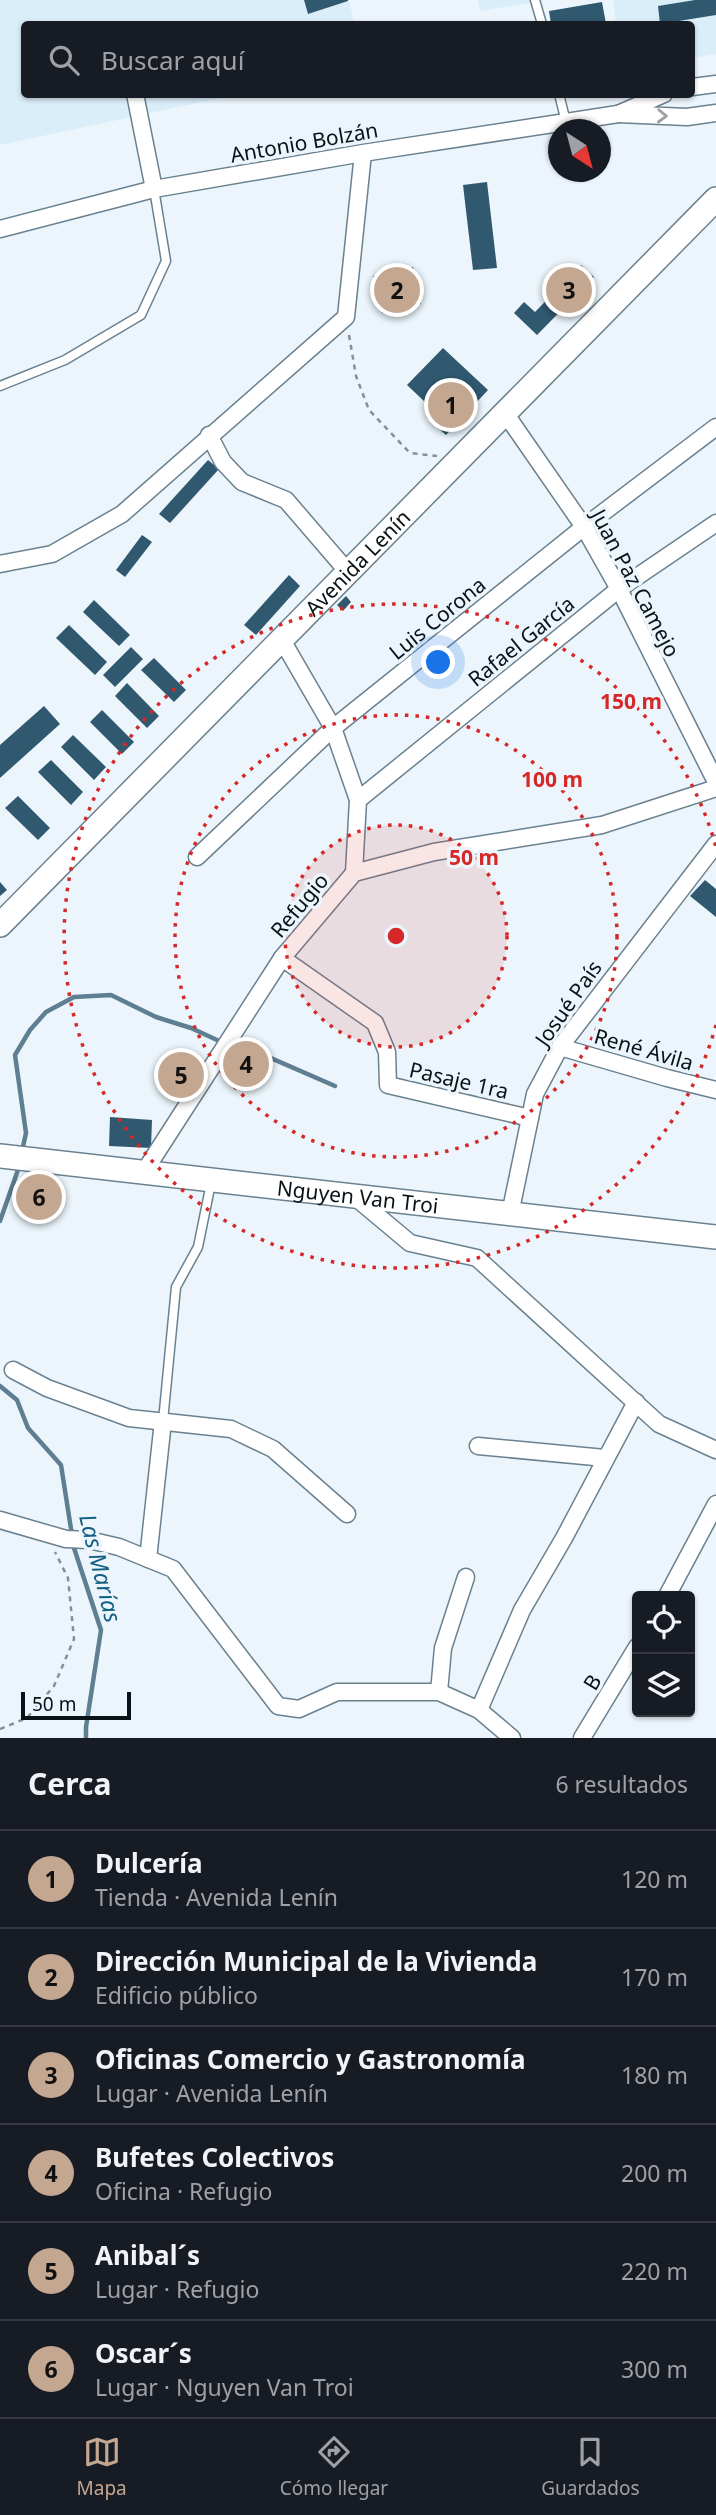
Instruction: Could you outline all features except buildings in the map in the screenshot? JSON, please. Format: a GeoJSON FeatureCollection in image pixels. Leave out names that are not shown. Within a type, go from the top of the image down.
{"type":"FeatureCollection","features":[{"type":"Feature","properties":{"kind":"street"},"geometry":{"type":"LineString","coordinates":[[695,87],[716,84]]}},
{"type":"Feature","properties":{"kind":"street"},"geometry":{"type":"LineString","coordinates":[[136,98],[154,189]]}},
{"type":"Feature","properties":{"kind":"street","name":"Antonio Bolzán"},"geometry":{"type":"LineString","coordinates":[[618,114],[655,98]]}},
{"type":"Feature","properties":{"kind":"street","name":"Antonio Bolzán"},"geometry":{"type":"LineString","coordinates":[[586,119],[618,114],[687,117],[716,113]]}},
{"type":"Feature","properties":{"kind":"street","name":"Antonio Bolzán"},"geometry":{"type":"LineString","coordinates":[[2,230],[154,189],[548,125]]}},
{"type":"Feature","properties":{"kind":"street"},"geometry":{"type":"LineString","coordinates":[[0,564],[52,554],[122,514],[346,317],[363,153]]}},
{"type":"Feature","properties":{"kind":"street","name":"Avenida Lenín"},"geometry":{"type":"LineString","coordinates":[[0,925],[505,413],[712,211]]}},
{"type":"Feature","properties":{"kind":"street","name":"Juan Paz Camejo"},"geometry":{"type":"LineString","coordinates":[[505,413],[584,527],[619,589],[716,782]]}},
{"type":"Feature","properties":{"kind":"street","name":"Luis Corona"},"geometry":{"type":"LineString","coordinates":[[197,857],[333,728],[584,527],[716,427]]}},
{"type":"Feature","properties":{"kind":"street"},"geometry":{"type":"LineString","coordinates":[[209,435],[223,462],[242,482],[286,500],[348,572]]}},
{"type":"Feature","properties":{"kind":"street","name":"Rafael García"},"geometry":{"type":"LineString","coordinates":[[358,800],[619,589],[716,523]]}},
{"type":"Feature","properties":{"kind":"street"},"geometry":{"type":"LineString","coordinates":[[282,639],[333,728],[358,800],[354,873]]}},
{"type":"Feature","properties":{"kind":"street","name":"Refugio"},"geometry":{"type":"LineString","coordinates":[[144,1172],[282,958],[354,873],[434,852],[602,825],[716,788]]}},
{"type":"Feature","properties":{"kind":"street","name":"Josué País"},"geometry":{"type":"LineString","coordinates":[[510,1214],[535,1094],[560,1047],[716,844]]}},
{"type":"Feature","properties":{"kind":"street","name":"Pasaje 1ra"},"geometry":{"type":"LineString","coordinates":[[282,958],[375,1023],[387,1052],[388,1085],[530,1118]]}},
{"type":"Feature","properties":{"kind":"street","name":"René Ávila"},"geometry":{"type":"LineString","coordinates":[[560,1047],[716,1090]]}},
{"type":"Feature","properties":{"kind":"street","name":"Nguyen Van Troi"},"geometry":{"type":"LineString","coordinates":[[14,1158],[716,1237]]}},
{"type":"Feature","properties":{"kind":"street"},"geometry":{"type":"LineString","coordinates":[[354,1196],[411,1243],[477,1258],[660,1424],[716,1450]]}},
{"type":"Feature","properties":{"kind":"street"},"geometry":{"type":"LineString","coordinates":[[13,1370],[47,1388],[128,1418],[231,1429],[273,1449],[347,1514]]}},
{"type":"Feature","properties":{"kind":"street"},"geometry":{"type":"LineString","coordinates":[[479,1710],[522,1610],[564,1538],[636,1402]]}},
{"type":"Feature","properties":{"kind":"street"},"geometry":{"type":"LineString","coordinates":[[148,1559],[163,1422]]}},
{"type":"Feature","properties":{"kind":"street"},"geometry":{"type":"LineString","coordinates":[[478,1446],[605,1458]]}},
{"type":"Feature","properties":{"kind":"street"},"geometry":{"type":"LineString","coordinates":[[670,1591],[716,1504]]}},
{"type":"Feature","properties":{"kind":"street"},"geometry":{"type":"LineString","coordinates":[[0,1520],[66,1539],[89,1540],[119,1547],[173,1569],[278,1706],[299,1709],[337,1692],[439,1692],[479,1710],[512,1738]]}},
{"type":"Feature","properties":{"kind":"street"},"geometry":{"type":"LineString","coordinates":[[439,1692],[443,1648],[466,1577]]}},
{"type":"Feature","properties":{"kind":"street","name":"B"},"geometry":{"type":"LineString","coordinates":[[582,1738],[633,1654]]}},
{"type":"Feature","properties":{"kind":"lane"},"geometry":{"type":"LineString","coordinates":[[536,0],[541,21]]}},
{"type":"Feature","properties":{"kind":"lane"},"geometry":{"type":"LineString","coordinates":[[560,98],[565,119]]}},
{"type":"Feature","properties":{"kind":"lane"},"geometry":{"type":"LineString","coordinates":[[0,386],[65,360],[141,314],[166,261],[154,189]]}},
{"type":"Feature","properties":{"kind":"lane"},"geometry":{"type":"LineString","coordinates":[[163,1422],[176,1287],[198,1247],[211,1180]]}},
{"type":"Feature","properties":{"kind":"path"},"geometry":{"type":"LineString","coordinates":[[346,317],[356,376],[369,410],[410,453],[460,459]]}},
{"type":"Feature","properties":{"kind":"path"},"geometry":{"type":"LineString","coordinates":[[0,1729],[27,1718],[54,1686],[74,1639],[68,1578],[46,1533]]}},
{"type":"Feature","properties":{"kind":"shaded area"},"geometry":{"type":"Polygon","coordinates":[[[0,0],[349,0],[353,21],[21,21],[21,98],[221,98],[0,145],[0,0]]]}},
{"type":"Feature","properties":{"kind":"shaded area"},"geometry":{"type":"Polygon","coordinates":[[[478,0],[547,0],[480,11],[478,0]]]}},
{"type":"Feature","properties":{"kind":"shaded area"},"geometry":{"type":"Polygon","coordinates":[[[613,0],[716,0],[716,54],[695,58],[695,21],[616,21],[613,0]]]}},
{"type":"Feature","properties":{"kind":"waterway"},"geometry":{"type":"LineString","coordinates":[[22,1151],[26,1133],[15,1055],[30,1030],[46,1012],[74,997],[111,995],[156,1017],[217,1040]]}},
{"type":"Feature","properties":{"kind":"waterway"},"geometry":{"type":"LineString","coordinates":[[243,1046],[335,1086]]}},
{"type":"Feature","properties":{"kind":"waterway"},"geometry":{"type":"LineString","coordinates":[[0,1221],[19,1167]]}},
{"type":"Feature","properties":{"kind":"waterway","name":"Las Marías"},"geometry":{"type":"LineString","coordinates":[[0,1386],[17,1400],[28,1428],[61,1465],[74,1548],[101,1630],[86,1738]]}},
{"type":"Feature","properties":{"kind":"place","name":"Dirección Municipal de la Vivienda"},"geometry":{"type":"Point","coordinates":[397,290]}},
{"type":"Feature","properties":{"kind":"place","name":"Oficinas Comercio y Gastronomía"},"geometry":{"type":"Point","coordinates":[569,290]}},
{"type":"Feature","properties":{"kind":"place","name":"Dulcería"},"geometry":{"type":"Point","coordinates":[451,405]}},
{"type":"Feature","properties":{"kind":"place","name":"Bufetes Colectivos"},"geometry":{"type":"Point","coordinates":[246,1064]}},
{"type":"Feature","properties":{"kind":"place","name":"Anibal´s"},"geometry":{"type":"Point","coordinates":[181,1075]}},
{"type":"Feature","properties":{"kind":"place","name":"Oscar´s"},"geometry":{"type":"Point","coordinates":[39,1197]}}]}
